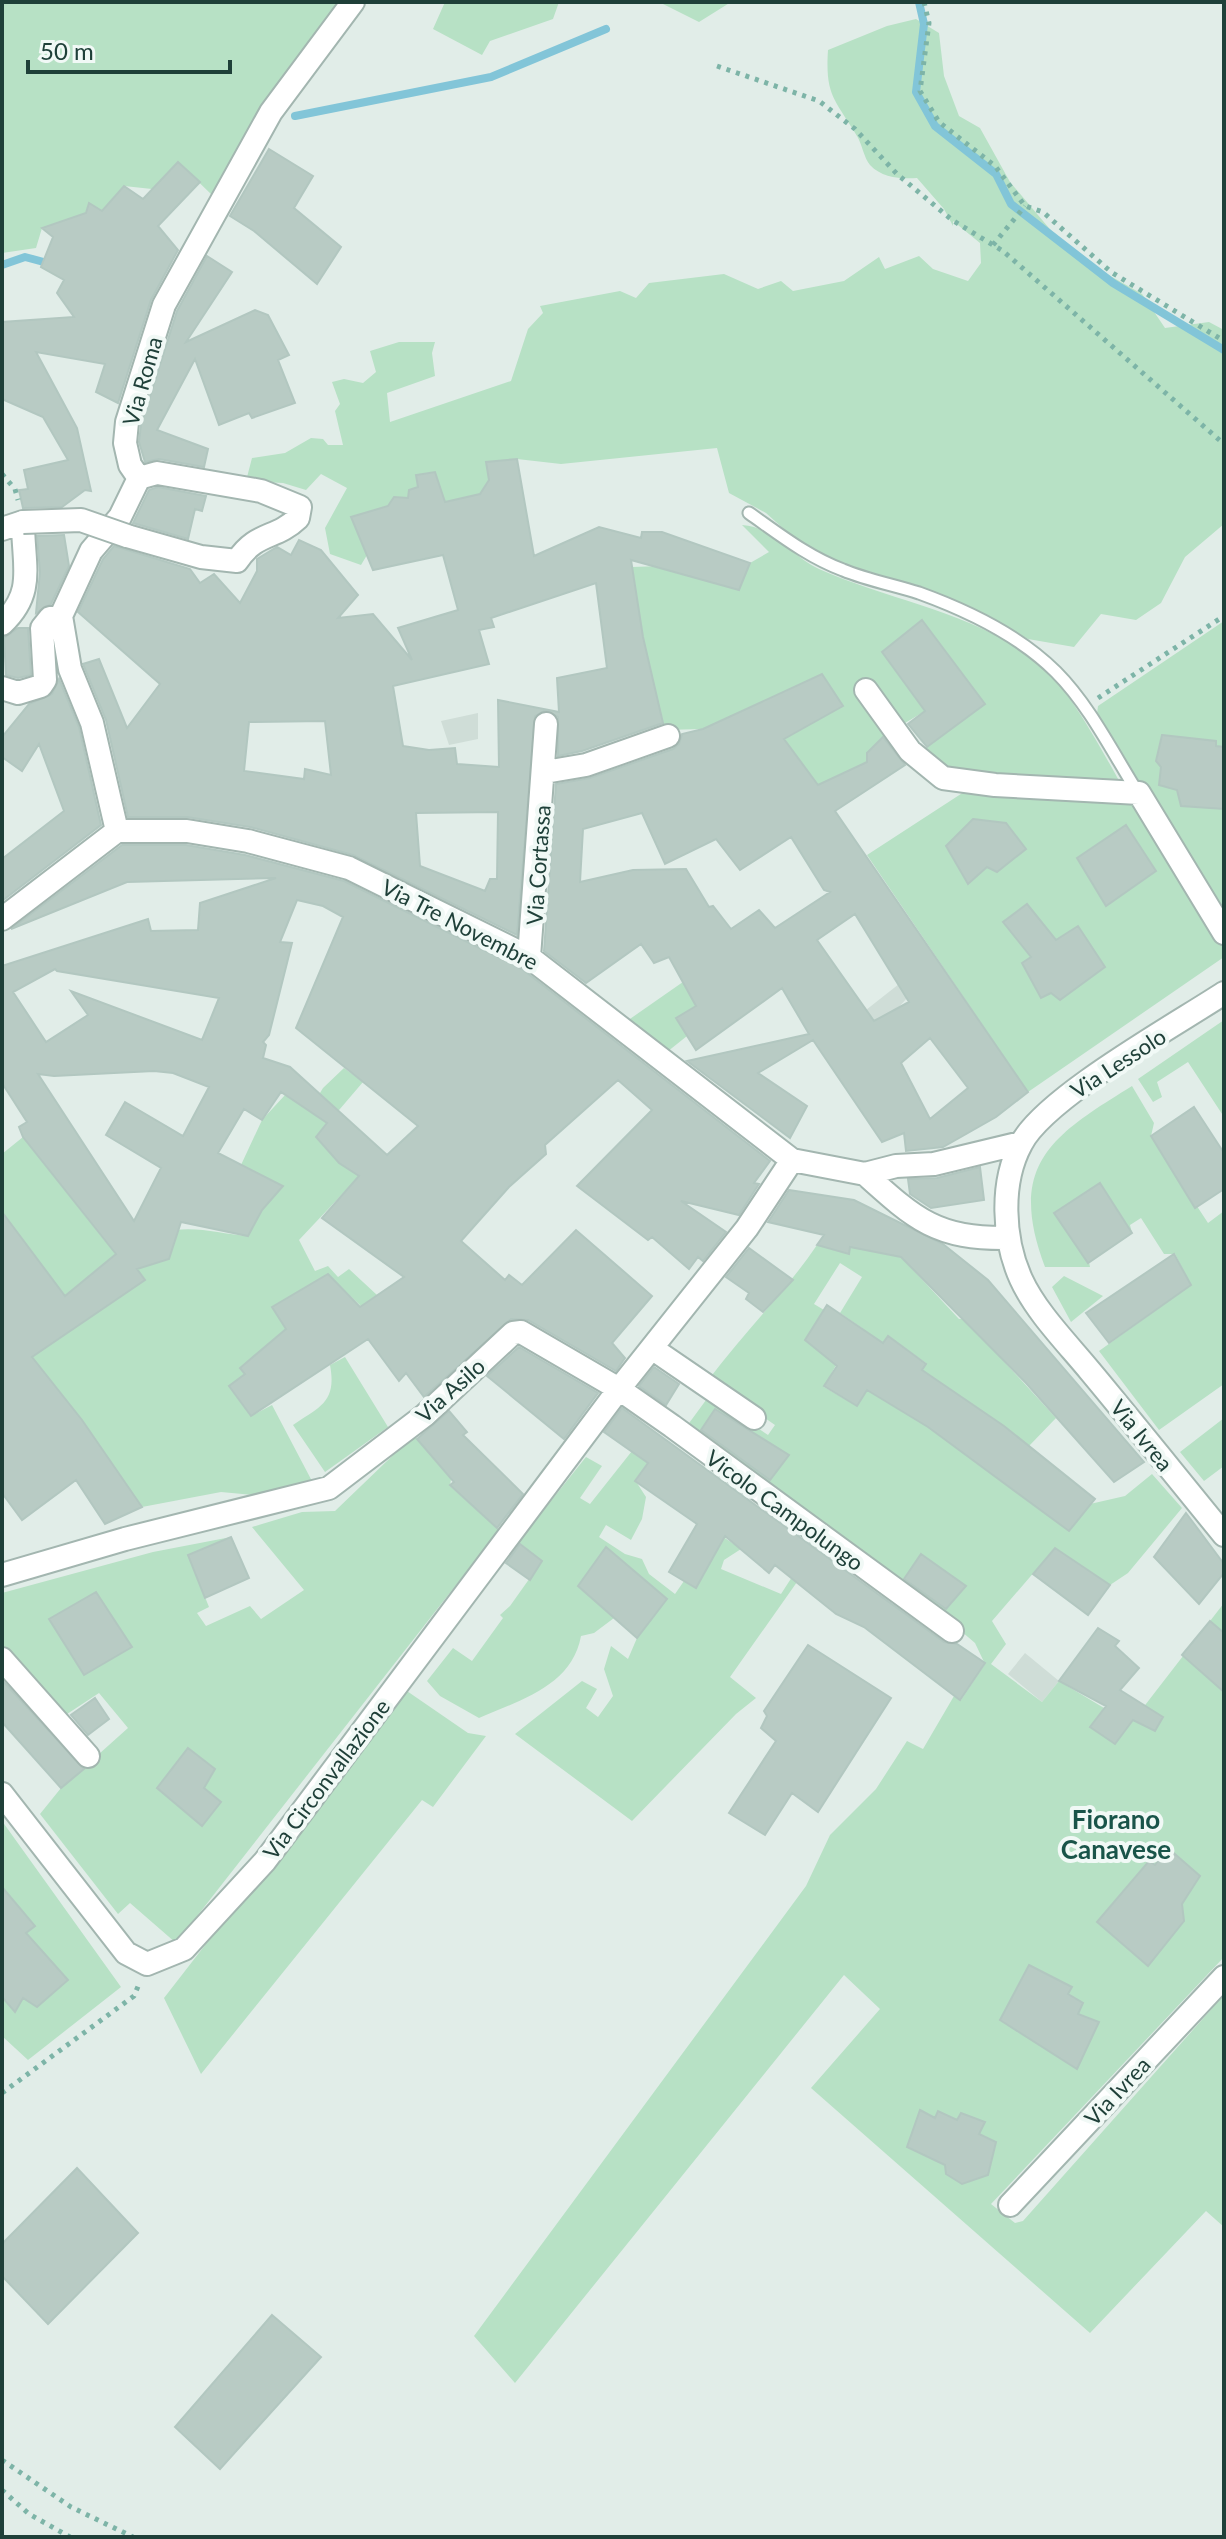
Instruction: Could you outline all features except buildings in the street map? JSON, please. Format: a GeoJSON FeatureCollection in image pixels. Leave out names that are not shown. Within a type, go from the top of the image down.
{"type":"FeatureCollection","features":[{"type":"Feature","properties":{"kind":"street","name":"Via Roma"},"geometry":{"type":"LineString","coordinates":[[139,478],[130,465],[125,443],[127,422],[164,305],[271,112],[353,2]]}},
{"type":"Feature","properties":{"kind":"street"},"geometry":{"type":"LineString","coordinates":[[2,624],[22,603],[25,583],[12,526],[81,520],[127,536],[201,557],[237,561],[250,541],[286,530],[298,518],[300,507],[261,491],[157,473],[139,478],[120,517],[91,551],[61,616],[70,669],[92,723],[117,831],[2,919]]}},
{"type":"Feature","properties":{"kind":"street"},"geometry":{"type":"LineString","coordinates":[[2,688],[18,693],[41,686],[45,680],[42,628],[50,618],[61,616]]}},
{"type":"Feature","properties":{"kind":"street"},"geometry":{"type":"LineString","coordinates":[[866,690],[910,751],[943,778],[995,785],[1139,793],[1224,933]]}},
{"type":"Feature","properties":{"kind":"street","name":"Via Cortassa"},"geometry":{"type":"LineString","coordinates":[[529,957],[545,772],[546,724]]}},
{"type":"Feature","properties":{"kind":"street","name":"Via Cortassa"},"geometry":{"type":"LineString","coordinates":[[545,772],[586,765],[668,736]]}},
{"type":"Feature","properties":{"kind":"street","name":"Via Tre Novembre"},"geometry":{"type":"LineString","coordinates":[[117,831],[187,831],[248,841],[349,868],[529,957],[792,1160]]}},
{"type":"Feature","properties":{"kind":"street","name":"Via Lessolo"},"geometry":{"type":"LineString","coordinates":[[1021,1143],[1062,1099],[1224,993]]}},
{"type":"Feature","properties":{"kind":"street"},"geometry":{"type":"LineString","coordinates":[[619,1389],[747,1228],[792,1160],[865,1174],[896,1166],[934,1164],[1021,1143]]}},
{"type":"Feature","properties":{"kind":"street","name":"Via Ivrea"},"geometry":{"type":"LineString","coordinates":[[1021,1143],[1008,1189],[1008,1238],[1022,1280],[1061,1335],[1224,1535]]}},
{"type":"Feature","properties":{"kind":"street"},"geometry":{"type":"LineString","coordinates":[[865,1174],[907,1212],[941,1231],[977,1238],[1008,1238]]}},
{"type":"Feature","properties":{"kind":"street","name":"Via Asilo"},"geometry":{"type":"LineString","coordinates":[[2,1575],[125,1539],[329,1488],[425,1415],[513,1333],[529,1334],[619,1389]]}},
{"type":"Feature","properties":{"kind":"street"},"geometry":{"type":"LineString","coordinates":[[653,1349],[754,1418]]}},
{"type":"Feature","properties":{"kind":"street","name":"Vicolo Campolungo"},"geometry":{"type":"LineString","coordinates":[[619,1389],[952,1631]]}},
{"type":"Feature","properties":{"kind":"street","name":"Via Circonvallazione"},"geometry":{"type":"LineString","coordinates":[[147,1964],[184,1949],[265,1861],[619,1389]]}},
{"type":"Feature","properties":{"kind":"street"},"geometry":{"type":"LineString","coordinates":[[2,1659],[88,1756]]}},
{"type":"Feature","properties":{"kind":"street"},"geometry":{"type":"LineString","coordinates":[[2,1794],[126,1953],[147,1964]]}},
{"type":"Feature","properties":{"kind":"street","name":"Via Ivrea"},"geometry":{"type":"LineString","coordinates":[[1010,2205],[1224,1977]]}},
{"type":"Feature","properties":{"kind":"lane"},"geometry":{"type":"LineString","coordinates":[[749,513],[810,555],[844,571],[920,594],[971,615],[1020,643],[1055,671],[1139,793]]}},
{"type":"Feature","properties":{"kind":"path"},"geometry":{"type":"LineString","coordinates":[[924,2],[929,23],[920,91],[939,122],[995,166],[1025,206],[1043,212],[1111,272],[1224,341]]}},
{"type":"Feature","properties":{"kind":"path"},"geometry":{"type":"LineString","coordinates":[[717,66],[819,101],[855,129],[897,174],[952,220],[993,245],[1224,444]]}},
{"type":"Feature","properties":{"kind":"path"},"geometry":{"type":"LineString","coordinates":[[993,245],[1025,206]]}},
{"type":"Feature","properties":{"kind":"path"},"geometry":{"type":"LineString","coordinates":[[1083,708],[1224,616]]}},
{"type":"Feature","properties":{"kind":"path"},"geometry":{"type":"LineString","coordinates":[[2,2093],[134,1996],[147,1964]]}},
{"type":"Feature","properties":{"kind":"path"},"geometry":{"type":"LineString","coordinates":[[2,2460],[59,2500],[133,2537]]}},
{"type":"Feature","properties":{"kind":"path"},"geometry":{"type":"LineString","coordinates":[[2,2490],[29,2514],[70,2537]]}},
{"type":"Feature","properties":{"kind":"shaded area"},"geometry":{"type":"Polygon","coordinates":[[[478,713],[478,739],[449,745],[441,721],[478,713]]]}},
{"type":"Feature","properties":{"kind":"shaded area"},"geometry":{"type":"Polygon","coordinates":[[[899,984],[908,997],[897,1009],[873,1022],[866,1010],[899,984]]]}},
{"type":"Feature","properties":{"kind":"shaded area"},"geometry":{"type":"Polygon","coordinates":[[[1025,1653],[1059,1681],[1042,1702],[1008,1674],[1025,1653]]]}},
{"type":"Feature","properties":{"kind":"green space"},"geometry":{"type":"Polygon","coordinates":[[[2,2],[341,2],[213,196],[178,162],[152,189],[124,186],[102,211],[89,203],[84,221],[74,217],[42,228],[36,248],[2,253],[2,2]]]}},
{"type":"Feature","properties":{"kind":"green space"},"geometry":{"type":"Polygon","coordinates":[[[445,2],[559,2],[553,19],[490,41],[482,55],[433,29],[445,2]]]}},
{"type":"Feature","properties":{"kind":"green space"},"geometry":{"type":"Polygon","coordinates":[[[659,2],[731,2],[699,22],[659,2]]]}},
{"type":"Feature","properties":{"kind":"green space"},"geometry":{"type":"Polygon","coordinates":[[[916,19],[939,33],[944,76],[959,116],[980,128],[1010,182],[1070,253],[1142,294],[1165,328],[1209,322],[1224,330],[1224,524],[1185,557],[1161,603],[1136,620],[1101,614],[1074,647],[1028,639],[920,586],[861,572],[797,541],[766,513],[729,493],[717,448],[561,464],[517,459],[489,480],[480,494],[445,502],[435,472],[417,475],[418,487],[409,490],[408,498],[394,497],[388,506],[351,517],[367,555],[361,565],[330,554],[325,528],[347,488],[321,474],[306,490],[283,483],[246,481],[252,458],[285,453],[311,438],[323,439],[328,445],[343,445],[335,411],[340,404],[332,382],[344,379],[363,383],[376,372],[370,351],[399,342],[435,342],[432,353],[435,376],[387,393],[390,422],[511,381],[528,329],[543,313],[540,306],[620,291],[636,298],[649,283],[724,274],[758,289],[781,281],[793,291],[844,281],[879,257],[885,269],[919,256],[933,269],[968,281],[981,263],[980,243],[953,221],[953,226],[944,209],[917,178],[886,175],[870,165],[859,139],[837,105],[828,78],[828,50],[887,26],[916,19]]]}},
{"type":"Feature","properties":{"kind":"green space"},"geometry":{"type":"Polygon","coordinates":[[[742,525],[765,531],[819,569],[962,620],[1016,647],[1041,665],[1063,689],[1122,786],[941,770],[923,750],[985,704],[922,620],[882,652],[925,711],[885,735],[867,753],[867,767],[863,764],[818,785],[784,739],[842,706],[822,674],[703,729],[664,730],[643,637],[632,567],[750,563],[769,552],[742,525]]]}},
{"type":"Feature","properties":{"kind":"green space"},"geometry":{"type":"Polygon","coordinates":[[[1224,621],[1224,919],[1097,714],[1098,706],[1224,621]]]}},
{"type":"Feature","properties":{"kind":"green space"},"geometry":{"type":"Polygon","coordinates":[[[967,790],[1129,803],[1137,807],[1224,946],[1224,957],[1028,1092],[867,855],[967,790]]]}},
{"type":"Feature","properties":{"kind":"green space"},"geometry":{"type":"Polygon","coordinates":[[[703,968],[705,1000],[676,1018],[687,1036],[667,1052],[627,1021],[703,968]]]}},
{"type":"Feature","properties":{"kind":"green space"},"geometry":{"type":"Polygon","coordinates":[[[1224,1020],[1224,1117],[1188,1062],[1157,1082],[1162,1097],[1153,1102],[1138,1079],[1224,1020]]]}},
{"type":"Feature","properties":{"kind":"green space"},"geometry":{"type":"Polygon","coordinates":[[[344,1068],[363,1082],[316,1137],[339,1163],[370,1183],[362,1198],[347,1189],[299,1240],[315,1271],[328,1266],[338,1277],[349,1269],[377,1295],[361,1306],[328,1275],[272,1307],[294,1341],[273,1340],[240,1368],[245,1374],[229,1386],[251,1416],[272,1405],[313,1483],[263,1496],[221,1492],[142,1507],[82,1420],[32,1357],[145,1279],[122,1249],[9,1342],[52,1279],[2,1212],[2,1154],[23,1137],[105,1241],[112,1233],[157,1263],[169,1259],[175,1230],[248,1236],[262,1210],[241,1165],[262,1120],[285,1095],[309,1111],[323,1088],[344,1068]]]}},
{"type":"Feature","properties":{"kind":"green space"},"geometry":{"type":"Polygon","coordinates":[[[1132,1086],[1154,1123],[1151,1136],[1208,1223],[1224,1211],[1224,1384],[1159,1430],[1099,1351],[1191,1285],[1175,1254],[1164,1254],[1141,1218],[1130,1225],[1132,1233],[1089,1262],[1090,1267],[1045,1267],[1034,1232],[1031,1202],[1035,1177],[1044,1156],[1059,1138],[1080,1120],[1132,1086]]]}},
{"type":"Feature","properties":{"kind":"green space"},"geometry":{"type":"Polygon","coordinates":[[[817,1245],[848,1254],[850,1247],[901,1257],[959,1319],[965,1319],[1056,1418],[1029,1446],[922,1370],[926,1363],[888,1336],[860,1377],[836,1365],[824,1387],[857,1406],[867,1390],[928,1427],[1069,1531],[1090,1504],[1125,1496],[1152,1474],[1182,1508],[1128,1573],[1110,1585],[1054,1549],[992,1621],[1006,1644],[991,1664],[1042,1702],[1059,1681],[1104,1708],[1090,1727],[1115,1744],[1224,1603],[1224,1957],[991,2204],[1015,2223],[1023,2221],[1224,1995],[1224,2227],[1206,2211],[1090,2333],[811,2088],[880,2009],[844,1975],[515,2383],[474,2336],[806,1886],[830,1835],[876,1789],[907,1741],[923,1749],[954,1696],[961,1700],[985,1664],[975,1643],[947,1619],[684,1430],[709,1396],[768,1435],[775,1425],[709,1379],[817,1245]],[[840,1263],[814,1304],[824,1310],[805,1340],[822,1353],[862,1328],[840,1313],[862,1277],[840,1263]]]}},
{"type":"Feature","properties":{"kind":"green space"},"geometry":{"type":"Polygon","coordinates":[[[1064,1276],[1103,1296],[1071,1322],[1052,1287],[1064,1276]]]}},
{"type":"Feature","properties":{"kind":"green space"},"geometry":{"type":"Polygon","coordinates":[[[345,1357],[388,1427],[325,1472],[293,1425],[324,1402],[331,1387],[330,1365],[345,1357]]]}},
{"type":"Feature","properties":{"kind":"green space"},"geometry":{"type":"Polygon","coordinates":[[[1224,1418],[1224,1466],[1204,1481],[1180,1452],[1224,1418]]]}},
{"type":"Feature","properties":{"kind":"green space"},"geometry":{"type":"Polygon","coordinates":[[[414,1435],[451,1479],[450,1486],[499,1530],[176,1943],[130,1903],[118,1914],[40,1814],[61,1788],[128,1728],[99,1693],[61,1718],[2,1654],[2,1593],[153,1552],[231,1537],[249,1578],[205,1597],[209,1607],[197,1613],[206,1626],[250,1606],[261,1619],[304,1590],[252,1527],[302,1512],[335,1511],[414,1435]]]}},
{"type":"Feature","properties":{"kind":"green space"},"geometry":{"type":"Polygon","coordinates":[[[632,1451],[648,1463],[635,1480],[646,1497],[642,1519],[631,1540],[606,1525],[599,1537],[625,1554],[642,1559],[649,1574],[675,1594],[684,1581],[696,1588],[705,1573],[695,1566],[716,1532],[741,1549],[724,1560],[721,1569],[781,1594],[803,1560],[809,1565],[730,1677],[756,1698],[736,1714],[632,1821],[515,1734],[582,1681],[597,1689],[586,1708],[598,1717],[613,1696],[604,1669],[611,1646],[628,1659],[637,1638],[614,1618],[594,1633],[581,1636],[576,1653],[556,1679],[527,1697],[479,1718],[440,1696],[427,1681],[453,1648],[472,1661],[503,1618],[500,1615],[542,1561],[518,1542],[586,1457],[602,1466],[580,1498],[590,1504],[632,1451]]]}},
{"type":"Feature","properties":{"kind":"green space"},"geometry":{"type":"Polygon","coordinates":[[[404,1689],[468,1733],[486,1736],[433,1807],[422,1800],[201,2074],[164,1998],[404,1689]]]}},
{"type":"Feature","properties":{"kind":"green space"},"geometry":{"type":"Polygon","coordinates":[[[2,1821],[121,1987],[28,2060],[2,2036],[2,1821]]]}},
{"type":"Feature","properties":{"kind":"waterway"},"geometry":{"type":"LineString","coordinates":[[919,2],[924,24],[916,92],[935,126],[996,174],[1011,204],[1113,283],[1224,350]]}},
{"type":"Feature","properties":{"kind":"waterway"},"geometry":{"type":"LineString","coordinates":[[295,116],[491,77],[606,29]]}},
{"type":"Feature","properties":{"kind":"waterway"},"geometry":{"type":"LineString","coordinates":[[2,265],[25,257],[51,264]]}},
{"type":"Feature","properties":{"kind":"district","name":"Fiorano Canavese"},"geometry":{"type":"Point","coordinates":[1116,1834]}}]}
